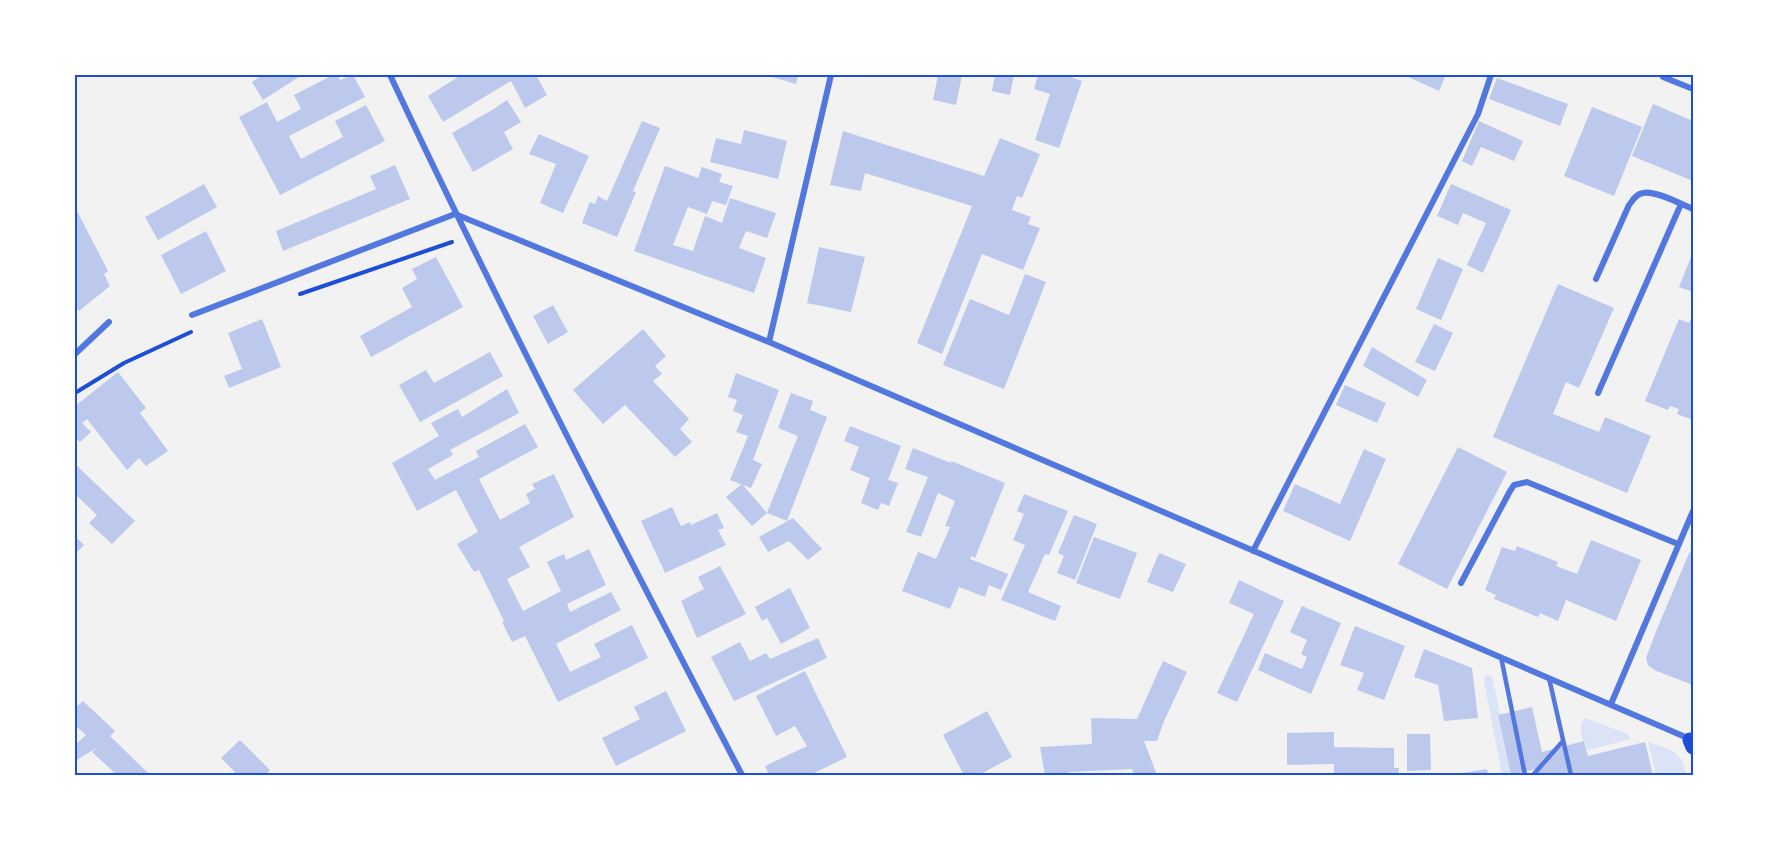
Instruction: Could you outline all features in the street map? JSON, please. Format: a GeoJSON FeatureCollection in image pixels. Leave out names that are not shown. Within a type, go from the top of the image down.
{"type":"FeatureCollection","features":[{"type":"Feature","properties":{"kind":"street"},"geometry":{"type":"LineString","coordinates":[[390,75],[455,214],[633,566],[742,775]]}},
{"type":"Feature","properties":{"kind":"street"},"geometry":{"type":"LineString","coordinates":[[769,342],[831,75]]}},
{"type":"Feature","properties":{"kind":"street"},"geometry":{"type":"LineString","coordinates":[[1253,551],[1478,114],[1491,75]]}},
{"type":"Feature","properties":{"kind":"street"},"geometry":{"type":"LineString","coordinates":[[1663,77],[1693,89]]}},
{"type":"Feature","properties":{"kind":"street"},"geometry":{"type":"LineString","coordinates":[[1596,279],[1629,205],[1636,196],[1644,192],[1653,193],[1693,209]]}},
{"type":"Feature","properties":{"kind":"street"},"geometry":{"type":"LineString","coordinates":[[1598,393],[1681,204]]}},
{"type":"Feature","properties":{"kind":"street"},"geometry":{"type":"LineString","coordinates":[[192,315],[455,214],[769,342],[1611,704],[1692,742]]}},
{"type":"Feature","properties":{"kind":"street"},"geometry":{"type":"LineString","coordinates":[[75,354],[109,322]]}},
{"type":"Feature","properties":{"kind":"street"},"geometry":{"type":"LineString","coordinates":[[1461,583],[1514,484],[1527,482],[1678,544]]}},
{"type":"Feature","properties":{"kind":"street"},"geometry":{"type":"LineString","coordinates":[[1611,704],[1693,511]]}},
{"type":"Feature","properties":{"kind":"lane"},"geometry":{"type":"LineString","coordinates":[[1686,528],[1693,531]]}},
{"type":"Feature","properties":{"kind":"lane"},"geometry":{"type":"LineString","coordinates":[[1501,657],[1525,775]]}},
{"type":"Feature","properties":{"kind":"lane"},"geometry":{"type":"LineString","coordinates":[[1549,678],[1571,775]]}},
{"type":"Feature","properties":{"kind":"lane"},"geometry":{"type":"LineString","coordinates":[[1533,775],[1563,741]]}},
{"type":"Feature","properties":{"kind":"path"},"geometry":{"type":"LineString","coordinates":[[293,297],[467,236]]}},
{"type":"Feature","properties":{"kind":"path"},"geometry":{"type":"LineString","coordinates":[[75,393],[124,363],[195,330]]}},
{"type":"Feature","properties":{"kind":"shaded area"},"geometry":{"type":"Polygon","coordinates":[[[1490,675],[1493,679],[1500,715],[1498,716],[1511,774],[1514,775],[1502,775],[1484,681],[1485,676],[1490,675]]]}},
{"type":"Feature","properties":{"kind":"shaded area"},"geometry":{"type":"Polygon","coordinates":[[[1585,718],[1628,734],[1630,739],[1587,750],[1581,729],[1581,723],[1585,718]]]}},
{"type":"Feature","properties":{"kind":"shaded area"},"geometry":{"type":"Polygon","coordinates":[[[1648,742],[1674,752],[1682,761],[1686,775],[1656,775],[1648,742]]]}},
{"type":"Feature","properties":{"kind":"building"},"geometry":{"type":"Polygon","coordinates":[[[262,75],[302,75],[263,100],[252,82],[262,75]]]}},
{"type":"Feature","properties":{"kind":"building"},"geometry":{"type":"Polygon","coordinates":[[[337,75],[340,80],[353,75],[365,97],[289,136],[301,159],[343,137],[335,121],[366,105],[385,141],[280,195],[239,117],[267,102],[277,122],[301,109],[294,95],[337,75]]]}},
{"type":"Feature","properties":{"kind":"building"},"geometry":{"type":"Polygon","coordinates":[[[461,75],[536,75],[547,95],[525,108],[511,81],[443,122],[428,96],[461,75]]]}},
{"type":"Feature","properties":{"kind":"building"},"geometry":{"type":"Polygon","coordinates":[[[765,75],[798,75],[796,84],[765,75]]]}},
{"type":"Feature","properties":{"kind":"building"},"geometry":{"type":"Polygon","coordinates":[[[938,75],[962,75],[956,105],[933,100],[938,75]]]}},
{"type":"Feature","properties":{"kind":"building"},"geometry":{"type":"Polygon","coordinates":[[[995,75],[1014,75],[1010,95],[992,91],[995,75]]]}},
{"type":"Feature","properties":{"kind":"building"},"geometry":{"type":"Polygon","coordinates":[[[1038,75],[1065,75],[1082,81],[1059,148],[1035,140],[1050,94],[1034,89],[1038,75]]]}},
{"type":"Feature","properties":{"kind":"building"},"geometry":{"type":"Polygon","coordinates":[[[1404,75],[1446,75],[1439,91],[1404,75]]]}},
{"type":"Feature","properties":{"kind":"building"},"geometry":{"type":"Polygon","coordinates":[[[1497,78],[1568,104],[1560,126],[1489,99],[1497,78]]]}},
{"type":"Feature","properties":{"kind":"building"},"geometry":{"type":"Polygon","coordinates":[[[507,100],[521,122],[504,132],[513,149],[473,172],[452,133],[507,100]]]}},
{"type":"Feature","properties":{"kind":"building"},"geometry":{"type":"Polygon","coordinates":[[[1653,104],[1693,121],[1693,181],[1632,156],[1653,104]]]}},
{"type":"Feature","properties":{"kind":"building"},"geometry":{"type":"Polygon","coordinates":[[[1592,107],[1642,127],[1614,196],[1564,176],[1592,107]]]}},
{"type":"Feature","properties":{"kind":"building"},"geometry":{"type":"Polygon","coordinates":[[[642,121],[660,128],[633,191],[636,192],[617,237],[582,223],[590,202],[595,204],[598,196],[607,201],[642,121]]]}},
{"type":"Feature","properties":{"kind":"building"},"geometry":{"type":"Polygon","coordinates":[[[1479,121],[1523,141],[1514,161],[1481,147],[1472,166],[1462,161],[1479,121]]]}},
{"type":"Feature","properties":{"kind":"building"},"geometry":{"type":"Polygon","coordinates":[[[744,130],[787,141],[778,179],[710,162],[716,138],[741,144],[744,130]]]}},
{"type":"Feature","properties":{"kind":"building"},"geometry":{"type":"Polygon","coordinates":[[[843,131],[984,176],[1000,138],[1040,154],[1022,198],[1017,196],[1012,210],[1031,217],[1028,224],[1040,228],[1023,270],[982,254],[942,354],[917,343],[972,206],[865,173],[861,191],[830,185],[843,131]]]}},
{"type":"Feature","properties":{"kind":"building"},"geometry":{"type":"Polygon","coordinates":[[[539,134],[589,156],[563,213],[540,203],[556,164],[529,154],[539,134]]]}},
{"type":"Feature","properties":{"kind":"building"},"geometry":{"type":"Polygon","coordinates":[[[395,165],[410,199],[283,251],[276,231],[376,189],[370,176],[395,165]]]}},
{"type":"Feature","properties":{"kind":"building"},"geometry":{"type":"Polygon","coordinates":[[[665,166],[698,178],[702,167],[722,174],[719,182],[733,186],[726,205],[712,201],[707,214],[688,207],[673,245],[693,251],[705,216],[722,223],[730,198],[776,213],[767,238],[746,231],[739,248],[766,258],[754,293],[634,251],[665,166]]]}},
{"type":"Feature","properties":{"kind":"building"},"geometry":{"type":"Polygon","coordinates":[[[204,184],[217,207],[158,240],[145,217],[204,184]]]}},
{"type":"Feature","properties":{"kind":"building"},"geometry":{"type":"Polygon","coordinates":[[[1451,184],[1511,210],[1483,273],[1467,265],[1486,223],[1463,213],[1458,225],[1437,216],[1451,184]]]}},
{"type":"Feature","properties":{"kind":"building"},"geometry":{"type":"Polygon","coordinates":[[[75,207],[108,271],[104,274],[110,286],[79,311],[75,305],[75,207]]]}},
{"type":"Feature","properties":{"kind":"building"},"geometry":{"type":"Polygon","coordinates":[[[206,231],[226,271],[181,294],[161,255],[206,231]]]}},
{"type":"Feature","properties":{"kind":"building"},"geometry":{"type":"Polygon","coordinates":[[[819,247],[865,257],[851,312],[807,303],[819,247]]]}},
{"type":"Feature","properties":{"kind":"building"},"geometry":{"type":"Polygon","coordinates":[[[1693,252],[1693,292],[1679,287],[1693,252]]]}},
{"type":"Feature","properties":{"kind":"building"},"geometry":{"type":"Polygon","coordinates":[[[436,257],[463,307],[371,357],[360,336],[412,307],[402,288],[417,279],[412,269],[436,257]]]}},
{"type":"Feature","properties":{"kind":"building"},"geometry":{"type":"Polygon","coordinates":[[[1438,258],[1463,269],[1441,320],[1416,309],[1438,258]]]}},
{"type":"Feature","properties":{"kind":"building"},"geometry":{"type":"Polygon","coordinates":[[[1025,274],[1046,282],[1004,389],[943,365],[970,299],[1009,315],[1025,274]]]}},
{"type":"Feature","properties":{"kind":"building"},"geometry":{"type":"Polygon","coordinates":[[[1558,284],[1614,308],[1579,388],[1566,382],[1553,414],[1599,432],[1605,417],[1651,436],[1627,493],[1493,437],[1558,284]]]}},
{"type":"Feature","properties":{"kind":"building"},"geometry":{"type":"Polygon","coordinates":[[[553,305],[568,332],[548,344],[533,316],[553,305]]]}},
{"type":"Feature","properties":{"kind":"building"},"geometry":{"type":"Polygon","coordinates":[[[1693,314],[1693,420],[1677,414],[1679,409],[1670,406],[1668,410],[1645,401],[1679,319],[1689,323],[1693,314]]]}},
{"type":"Feature","properties":{"kind":"building"},"geometry":{"type":"Polygon","coordinates":[[[262,319],[281,367],[229,388],[224,376],[242,369],[228,333],[262,319]]]}},
{"type":"Feature","properties":{"kind":"building"},"geometry":{"type":"Polygon","coordinates":[[[1434,324],[1453,333],[1435,371],[1415,362],[1434,324]]]}},
{"type":"Feature","properties":{"kind":"building"},"geometry":{"type":"Polygon","coordinates":[[[643,329],[666,356],[655,366],[662,374],[653,381],[689,419],[680,429],[692,442],[675,457],[625,405],[603,424],[573,390],[643,329]]]}},
{"type":"Feature","properties":{"kind":"building"},"geometry":{"type":"Polygon","coordinates":[[[1372,347],[1427,380],[1418,397],[1363,366],[1372,347]]]}},
{"type":"Feature","properties":{"kind":"building"},"geometry":{"type":"Polygon","coordinates":[[[490,352],[503,376],[420,422],[399,385],[426,370],[434,383],[490,352]]]}},
{"type":"Feature","properties":{"kind":"building"},"geometry":{"type":"Polygon","coordinates":[[[118,372],[146,408],[140,413],[168,451],[146,466],[139,458],[127,470],[87,419],[82,423],[91,432],[80,442],[75,437],[75,406],[118,372]]]}},
{"type":"Feature","properties":{"kind":"building"},"geometry":{"type":"Polygon","coordinates":[[[736,373],[779,390],[753,460],[762,464],[751,488],[730,480],[748,436],[736,432],[743,415],[733,411],[737,400],[728,397],[736,373]]]}},
{"type":"Feature","properties":{"kind":"building"},"geometry":{"type":"Polygon","coordinates":[[[1345,385],[1386,403],[1377,423],[1336,405],[1345,385]]]}},
{"type":"Feature","properties":{"kind":"building"},"geometry":{"type":"Polygon","coordinates":[[[507,389],[519,413],[450,450],[453,455],[428,469],[435,480],[479,457],[476,451],[525,424],[538,447],[479,479],[500,520],[530,503],[526,494],[535,489],[532,484],[554,474],[574,517],[519,547],[530,567],[507,579],[523,611],[561,591],[547,562],[564,554],[566,560],[589,549],[606,585],[567,604],[570,612],[611,592],[621,610],[556,644],[570,672],[601,657],[594,644],[632,625],[648,658],[558,702],[525,636],[512,642],[479,570],[474,572],[457,544],[478,532],[456,490],[417,511],[392,463],[439,436],[431,423],[458,409],[462,417],[507,389]]]}},
{"type":"Feature","properties":{"kind":"building"},"geometry":{"type":"Polygon","coordinates":[[[791,393],[813,401],[810,410],[827,417],[787,521],[767,513],[798,436],[778,428],[791,393]]]}},
{"type":"Feature","properties":{"kind":"building"},"geometry":{"type":"Polygon","coordinates":[[[850,426],[901,446],[888,480],[898,483],[889,506],[881,503],[878,510],[861,503],[870,478],[850,470],[859,447],[844,441],[850,426]]]}},
{"type":"Feature","properties":{"kind":"building"},"geometry":{"type":"Polygon","coordinates":[[[1458,447],[1507,472],[1447,589],[1398,564],[1458,447]]]}},
{"type":"Feature","properties":{"kind":"building"},"geometry":{"type":"Polygon","coordinates":[[[913,448],[1005,483],[975,558],[971,556],[970,559],[1008,574],[1001,590],[989,585],[985,597],[959,587],[950,609],[902,591],[918,552],[936,559],[950,527],[945,526],[955,501],[938,493],[921,537],[906,532],[928,477],[905,469],[913,448]]]}},
{"type":"Feature","properties":{"kind":"building"},"geometry":{"type":"Polygon","coordinates":[[[1364,449],[1386,459],[1350,541],[1283,511],[1295,484],[1340,504],[1364,449]]]}},
{"type":"Feature","properties":{"kind":"building"},"geometry":{"type":"Polygon","coordinates":[[[75,464],[135,521],[112,544],[89,523],[97,515],[75,494],[75,464]]]}},
{"type":"Feature","properties":{"kind":"building"},"geometry":{"type":"Polygon","coordinates":[[[742,484],[767,513],[752,526],[726,497],[742,484]]]}},
{"type":"Feature","properties":{"kind":"building"},"geometry":{"type":"Polygon","coordinates":[[[1024,494],[1068,511],[1049,555],[1045,554],[1028,592],[1061,606],[1055,621],[1001,600],[1025,545],[1013,540],[1024,514],[1017,511],[1024,494]]]}},
{"type":"Feature","properties":{"kind":"building"},"geometry":{"type":"Polygon","coordinates":[[[672,507],[681,526],[690,522],[691,525],[717,513],[724,528],[718,530],[726,545],[665,573],[641,521],[672,507]]]}},
{"type":"Feature","properties":{"kind":"building"},"geometry":{"type":"Polygon","coordinates":[[[1074,515],[1097,524],[1075,580],[1057,573],[1064,556],[1058,553],[1074,515]]]}},
{"type":"Feature","properties":{"kind":"building"},"geometry":{"type":"Polygon","coordinates":[[[793,518],[822,549],[808,560],[789,541],[768,552],[759,537],[793,518]]]}},
{"type":"Feature","properties":{"kind":"building"},"geometry":{"type":"Polygon","coordinates":[[[75,536],[84,545],[75,554],[75,536]]]}},
{"type":"Feature","properties":{"kind":"building"},"geometry":{"type":"Polygon","coordinates":[[[1094,537],[1137,553],[1120,599],[1076,583],[1094,537]]]}},
{"type":"Feature","properties":{"kind":"building"},"geometry":{"type":"Polygon","coordinates":[[[1591,540],[1641,560],[1616,621],[1566,600],[1558,621],[1540,613],[1538,617],[1494,599],[1496,595],[1485,590],[1502,547],[1515,551],[1517,546],[1558,562],[1556,566],[1577,574],[1591,540]]]}},
{"type":"Feature","properties":{"kind":"building"},"geometry":{"type":"Polygon","coordinates":[[[1690,551],[1693,553],[1693,685],[1654,670],[1648,665],[1646,658],[1690,551]]]}},
{"type":"Feature","properties":{"kind":"building"},"geometry":{"type":"Polygon","coordinates":[[[1159,553],[1186,564],[1173,592],[1147,582],[1159,553]]]}},
{"type":"Feature","properties":{"kind":"building"},"geometry":{"type":"Polygon","coordinates":[[[720,566],[746,614],[697,638],[681,601],[704,589],[698,577],[720,566]]]}},
{"type":"Feature","properties":{"kind":"building"},"geometry":{"type":"Polygon","coordinates":[[[1239,580],[1284,601],[1237,702],[1217,693],[1254,614],[1229,603],[1239,580]]]}},
{"type":"Feature","properties":{"kind":"building"},"geometry":{"type":"Polygon","coordinates":[[[790,588],[810,628],[781,644],[767,618],[762,621],[755,607],[790,588]]]}},
{"type":"Feature","properties":{"kind":"building"},"geometry":{"type":"Polygon","coordinates":[[[1302,606],[1341,623],[1311,694],[1258,670],[1265,653],[1302,669],[1307,657],[1301,654],[1307,640],[1290,632],[1302,606]]]}},
{"type":"Feature","properties":{"kind":"building"},"geometry":{"type":"Polygon","coordinates":[[[1355,626],[1405,646],[1384,700],[1357,690],[1364,673],[1340,665],[1355,626]]]}},
{"type":"Feature","properties":{"kind":"building"},"geometry":{"type":"Polygon","coordinates":[[[818,638],[827,658],[734,701],[711,657],[740,642],[750,661],[766,653],[770,659],[818,638]]]}},
{"type":"Feature","properties":{"kind":"building"},"geometry":{"type":"Polygon","coordinates":[[[1424,649],[1472,668],[1478,718],[1444,721],[1438,685],[1414,677],[1424,649]]]}},
{"type":"Feature","properties":{"kind":"building"},"geometry":{"type":"Polygon","coordinates":[[[1163,661],[1187,672],[1157,741],[1144,741],[1157,775],[1134,775],[1132,769],[1045,775],[1040,747],[1092,744],[1091,718],[1137,719],[1163,661]]]}},
{"type":"Feature","properties":{"kind":"building"},"geometry":{"type":"Polygon","coordinates":[[[805,671],[847,757],[810,775],[769,775],[765,766],[807,746],[795,726],[776,736],[756,696],[805,671]]]}},
{"type":"Feature","properties":{"kind":"building"},"geometry":{"type":"Polygon","coordinates":[[[666,691],[686,731],[616,766],[602,738],[640,719],[634,707],[666,691]]]}},
{"type":"Feature","properties":{"kind":"building"},"geometry":{"type":"Polygon","coordinates":[[[83,701],[115,731],[110,736],[150,775],[117,775],[92,752],[98,747],[75,761],[75,745],[86,735],[75,725],[75,708],[83,701]]]}},
{"type":"Feature","properties":{"kind":"building"},"geometry":{"type":"Polygon","coordinates":[[[1532,707],[1542,752],[1584,741],[1588,756],[1645,742],[1653,775],[1538,775],[1536,769],[1511,775],[1498,715],[1532,707]]]}},
{"type":"Feature","properties":{"kind":"building"},"geometry":{"type":"Polygon","coordinates":[[[987,711],[1012,757],[979,775],[964,775],[943,735],[987,711]]]}},
{"type":"Feature","properties":{"kind":"building"},"geometry":{"type":"Polygon","coordinates":[[[1334,732],[1334,747],[1394,748],[1394,768],[1399,768],[1398,775],[1334,775],[1334,764],[1287,765],[1287,733],[1334,732]]]}},
{"type":"Feature","properties":{"kind":"building"},"geometry":{"type":"Polygon","coordinates":[[[1407,734],[1430,734],[1431,770],[1407,771],[1407,734]]]}},
{"type":"Feature","properties":{"kind":"building"},"geometry":{"type":"Polygon","coordinates":[[[240,740],[270,770],[266,775],[232,775],[235,772],[221,758],[240,740]]]}},
{"type":"Feature","properties":{"kind":"building"},"geometry":{"type":"Polygon","coordinates":[[[1487,769],[1488,775],[1457,775],[1457,774],[1487,769]]]}}]}
